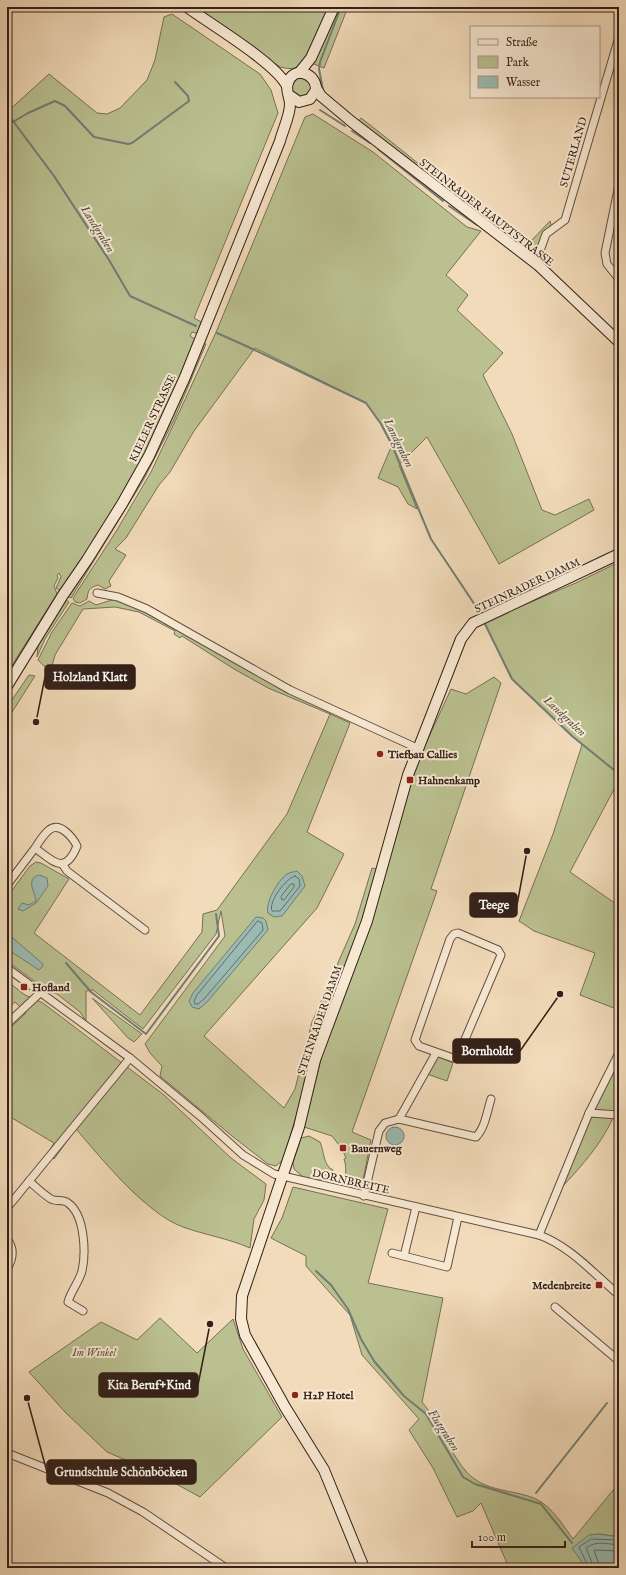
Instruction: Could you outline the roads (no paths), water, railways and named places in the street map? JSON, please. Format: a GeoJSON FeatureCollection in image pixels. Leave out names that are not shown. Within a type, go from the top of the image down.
{"type":"FeatureCollection","features":[{"type":"Feature","properties":{"kind":"main road"},"geometry":{"type":"LineString","coordinates":[[187,7],[264,62],[280,76],[288,91],[297,101],[306,101],[314,95],[314,63],[321,38]]}},
{"type":"Feature","properties":{"kind":"main road"},"geometry":{"type":"LineString","coordinates":[[288,91],[289,80],[307,65],[321,38],[334,7]]}},
{"type":"Feature","properties":{"kind":"main road"},"geometry":{"type":"LineString","coordinates":[[264,62],[287,73],[308,74],[315,83]]}},
{"type":"Feature","properties":{"kind":"main road","name":"STEINRADER HAUPTSTRASSE"},"geometry":{"type":"LineString","coordinates":[[315,83],[321,96],[352,122],[538,265],[619,342]]}},
{"type":"Feature","properties":{"kind":"main road","name":"KIELER STRASSE"},"geometry":{"type":"LineString","coordinates":[[7,686],[63,595],[103,535],[149,456],[182,383],[280,140],[290,108],[288,91]]}},
{"type":"Feature","properties":{"kind":"main road","name":"STEINRADER HAUPTSTRASSE"},"geometry":{"type":"LineString","coordinates":[[306,101],[317,102],[352,122]]}},
{"type":"Feature","properties":{"kind":"main road","name":"KIELER STRASSE"},"geometry":{"type":"LineString","coordinates":[[280,140],[297,109],[306,101]]}},
{"type":"Feature","properties":{"kind":"main road","name":"STEINRADER DAMM"},"geometry":{"type":"LineString","coordinates":[[364,1568],[324,1470],[251,1348],[243,1327],[240,1310],[242,1296],[299,1127],[315,1060],[367,921],[417,748],[461,639],[473,623],[619,554]]}},
{"type":"Feature","properties":{"kind":"street","name":"SUTERLAND"},"geometry":{"type":"LineString","coordinates":[[538,265],[541,248],[546,234],[565,220],[619,37]]}},
{"type":"Feature","properties":{"kind":"street"},"geometry":{"type":"LineString","coordinates":[[619,185],[605,253],[607,264],[619,279]]}},
{"type":"Feature","properties":{"kind":"street"},"geometry":{"type":"LineString","coordinates":[[97,593],[118,597],[147,609],[290,690],[417,748]]}},
{"type":"Feature","properties":{"kind":"street"},"geometry":{"type":"LineString","coordinates":[[7,885],[49,829],[55,827],[61,829],[73,837],[78,846],[68,862],[63,865],[57,864],[35,848]]}},
{"type":"Feature","properties":{"kind":"street"},"geometry":{"type":"LineString","coordinates":[[63,865],[67,871],[145,930]]}},
{"type":"Feature","properties":{"kind":"street"},"geometry":{"type":"LineString","coordinates":[[458,933],[498,950],[501,955],[457,1058],[436,1053],[419,1046],[415,1040],[450,939],[454,934],[458,933]]}},
{"type":"Feature","properties":{"kind":"street"},"geometry":{"type":"LineString","coordinates":[[7,968],[130,1058],[200,1116],[243,1155],[274,1174],[282,1177]]}},
{"type":"Feature","properties":{"kind":"street"},"geometry":{"type":"LineString","coordinates":[[7,1024],[41,992]]}},
{"type":"Feature","properties":{"kind":"street"},"geometry":{"type":"LineString","coordinates":[[399,1119],[436,1053]]}},
{"type":"Feature","properties":{"kind":"street"},"geometry":{"type":"LineString","coordinates":[[539,1235],[589,1113],[619,1053]]}},
{"type":"Feature","properties":{"kind":"street"},"geometry":{"type":"LineString","coordinates":[[7,1208],[130,1058]]}},
{"type":"Feature","properties":{"kind":"street"},"geometry":{"type":"LineString","coordinates":[[364,1196],[380,1131],[385,1123],[399,1119],[476,1137],[480,1134],[491,1099]]}},
{"type":"Feature","properties":{"kind":"street"},"geometry":{"type":"LineString","coordinates":[[589,1113],[619,1115]]}},
{"type":"Feature","properties":{"kind":"street","name":"DORNBREITE"},"geometry":{"type":"LineString","coordinates":[[282,1177],[539,1235],[550,1239],[564,1249],[619,1295]]}},
{"type":"Feature","properties":{"kind":"street"},"geometry":{"type":"LineString","coordinates":[[29,1181],[51,1199],[63,1200],[69,1203],[76,1215],[82,1230],[84,1247],[82,1271],[68,1302],[83,1311]]}},
{"type":"Feature","properties":{"kind":"street"},"geometry":{"type":"LineString","coordinates":[[404,1256],[416,1208]]}},
{"type":"Feature","properties":{"kind":"street"},"geometry":{"type":"LineString","coordinates":[[392,1253],[447,1267],[458,1217]]}},
{"type":"Feature","properties":{"kind":"street"},"geometry":{"type":"LineString","coordinates":[[7,1239],[12,1249],[13,1256],[7,1269]]}},
{"type":"Feature","properties":{"kind":"street"},"geometry":{"type":"LineString","coordinates":[[555,1307],[619,1361]]}},
{"type":"Feature","properties":{"kind":"street"},"geometry":{"type":"LineString","coordinates":[[7,1452],[108,1493],[143,1512],[226,1568]]}},
{"type":"Feature","properties":{"kind":"water"},"geometry":{"type":"Polygon","coordinates":[[[297,871],[302,876],[305,886],[282,916],[274,917],[268,913],[268,904],[273,892],[283,877],[288,873],[297,871]]]}},
{"type":"Feature","properties":{"kind":"water"},"geometry":{"type":"Polygon","coordinates":[[[39,875],[47,878],[48,886],[36,903],[23,911],[18,909],[22,903],[29,905],[36,901],[32,886],[32,879],[39,875]]]}},
{"type":"Feature","properties":{"kind":"water"},"geometry":{"type":"Polygon","coordinates":[[[256,917],[263,918],[266,921],[268,930],[207,1002],[199,1009],[192,1007],[189,1001],[193,993],[256,917]]]}},
{"type":"Feature","properties":{"kind":"water"},"geometry":{"type":"Polygon","coordinates":[[[7,933],[43,964],[39,970],[7,949],[7,933]]]}},
{"type":"Feature","properties":{"kind":"water"},"geometry":{"type":"Polygon","coordinates":[[[391,1127],[399,1127],[404,1132],[402,1143],[399,1145],[391,1145],[386,1140],[386,1132],[391,1127]]]}},
{"type":"Feature","properties":{"kind":"water"},"geometry":{"type":"Polygon","coordinates":[[[599,1534],[619,1537],[619,1568],[586,1568],[572,1548],[589,1535],[599,1534]]]}},
{"type":"Feature","properties":{"kind":"waterway"},"geometry":{"type":"LineString","coordinates":[[323,90],[319,69],[320,62],[341,7]]}},
{"type":"Feature","properties":{"kind":"waterway"},"geometry":{"type":"LineString","coordinates":[[13,122],[28,113],[55,101],[65,106],[94,137],[128,144],[132,143],[189,101],[188,96],[175,82]]}},
{"type":"Feature","properties":{"kind":"waterway"},"geometry":{"type":"LineString","coordinates":[[320,110],[345,126]]}},
{"type":"Feature","properties":{"kind":"waterway","name":"Landgraben"},"geometry":{"type":"LineString","coordinates":[[7,113],[54,176],[109,260],[130,296],[196,326]]}},
{"type":"Feature","properties":{"kind":"waterway"},"geometry":{"type":"LineString","coordinates":[[352,131],[370,143]]}},
{"type":"Feature","properties":{"kind":"waterway"},"geometry":{"type":"LineString","coordinates":[[378,149],[443,201]]}},
{"type":"Feature","properties":{"kind":"waterway"},"geometry":{"type":"LineString","coordinates":[[449,206],[477,225]]}},
{"type":"Feature","properties":{"kind":"waterway","name":"Landgraben"},"geometry":{"type":"LineString","coordinates":[[217,333],[366,403],[381,424],[392,445],[431,539],[481,614]]}},
{"type":"Feature","properties":{"kind":"waterway","name":"Landgraben"},"geometry":{"type":"LineString","coordinates":[[484,622],[512,679],[572,736],[619,774]]}},
{"type":"Feature","properties":{"kind":"waterway"},"geometry":{"type":"LineString","coordinates":[[66,963],[91,992],[146,1034],[219,936],[216,914]]}},
{"type":"Feature","properties":{"kind":"waterway","name":"Flutgraben"},"geometry":{"type":"LineString","coordinates":[[316,1271],[331,1285],[348,1309],[361,1339],[374,1361],[404,1396],[426,1414],[463,1477],[475,1484],[541,1504],[572,1543]]}},
{"type":"Feature","properties":{"kind":"waterway"},"geometry":{"type":"LineString","coordinates":[[536,1493],[607,1403]]}},
{"type":"Feature","properties":{"kind":"place","name":"Holzland Klatt"},"geometry":{"type":"Point","coordinates":[36,722]}},
{"type":"Feature","properties":{"kind":"place","name":"Tiefbau Callies"},"geometry":{"type":"Point","coordinates":[380,754]}},
{"type":"Feature","properties":{"kind":"place","name":"Hahnenkamp"},"geometry":{"type":"Point","coordinates":[410,780]}},
{"type":"Feature","properties":{"kind":"place","name":"Teege"},"geometry":{"type":"Point","coordinates":[527,851]}},
{"type":"Feature","properties":{"kind":"place","name":"Hofland"},"geometry":{"type":"Point","coordinates":[24,987]}},
{"type":"Feature","properties":{"kind":"place","name":"Bornholdt"},"geometry":{"type":"Point","coordinates":[560,994]}},
{"type":"Feature","properties":{"kind":"place","name":"Bauernweg"},"geometry":{"type":"Point","coordinates":[343,1148]}},
{"type":"Feature","properties":{"kind":"place","name":"Medenbreite"},"geometry":{"type":"Point","coordinates":[599,1285]}},
{"type":"Feature","properties":{"kind":"place","name":"Kita Beruf+Kind"},"geometry":{"type":"Point","coordinates":[210,1324]}},
{"type":"Feature","properties":{"kind":"place","name":"H2P Hotel"},"geometry":{"type":"Point","coordinates":[295,1395]}},
{"type":"Feature","properties":{"kind":"place","name":"Grundschule Schönböcken"},"geometry":{"type":"Point","coordinates":[27,1398]}},
{"type":"Feature","properties":{"kind":"park label","name":"Im Winkel"},"geometry":{"type":"Point","coordinates":[94,1352]}}]}
